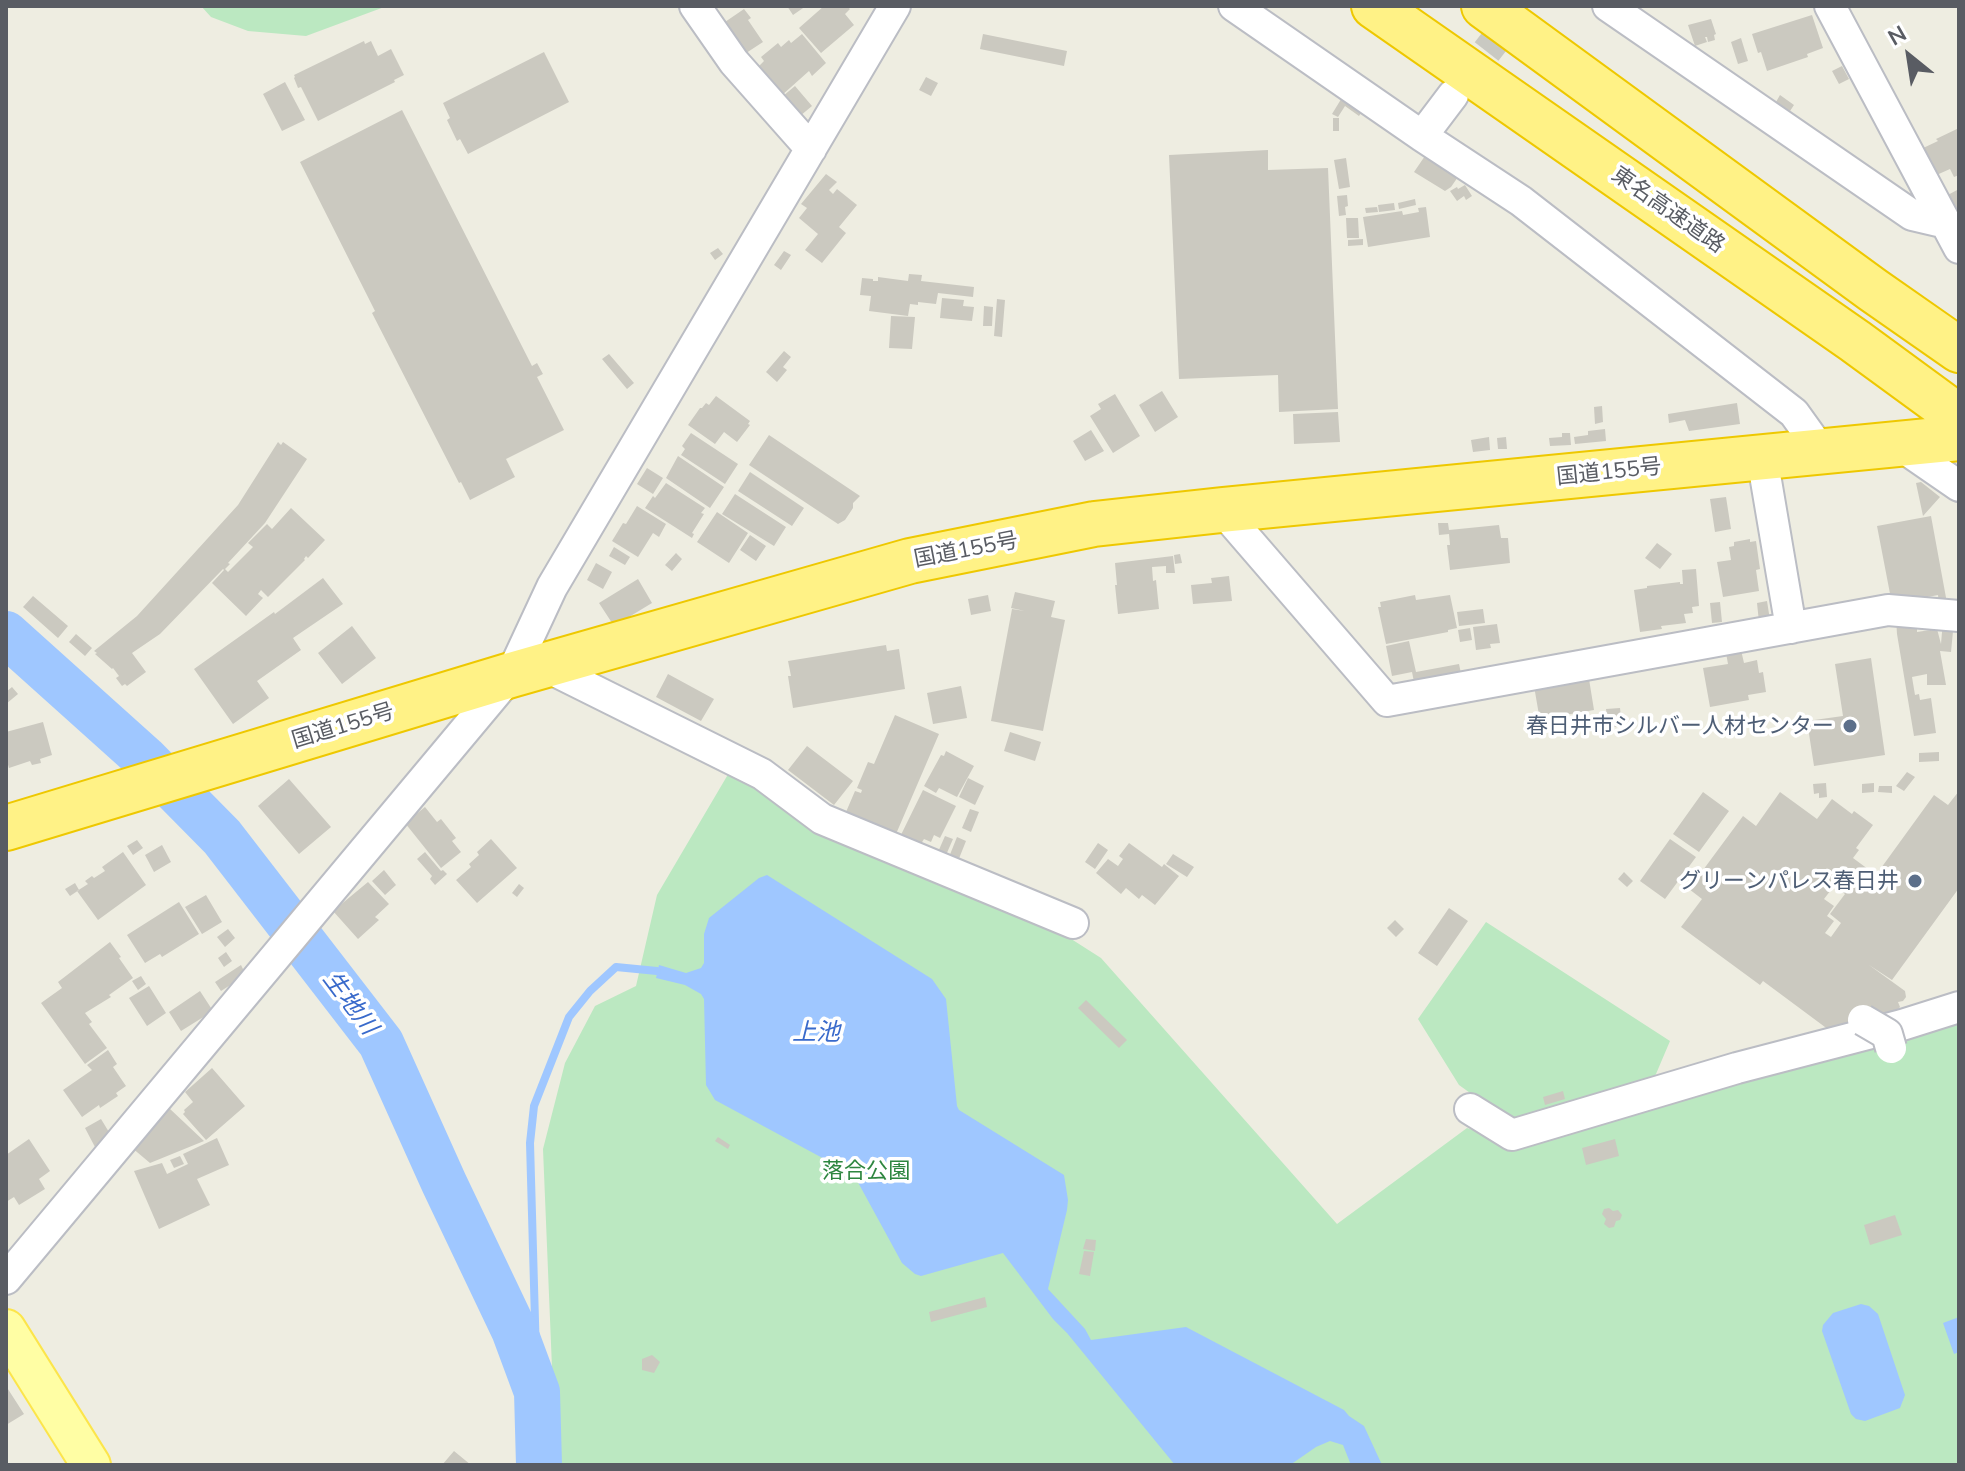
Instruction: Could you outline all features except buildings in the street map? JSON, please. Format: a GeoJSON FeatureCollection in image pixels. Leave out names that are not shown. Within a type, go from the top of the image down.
{"type":"FeatureCollection","features":[{"type":"Feature","properties":{"kind":"highway","name":"東名高速道路"},"geometry":{"type":"LineString","coordinates":[[1374,6],[1855,341],[1959,417]]}},
{"type":"Feature","properties":{"kind":"highway"},"geometry":{"type":"LineString","coordinates":[[1484,6],[1959,350]]}},
{"type":"Feature","properties":{"kind":"highway"},"geometry":{"type":"LineString","coordinates":[[1873,290],[1959,343]]}},
{"type":"Feature","properties":{"kind":"highway","name":"国道155号"},"geometry":{"type":"LineString","coordinates":[[6,828],[528,670],[910,561],[1094,524],[1959,438]]}},
{"type":"Feature","properties":{"kind":"main road"},"geometry":{"type":"LineString","coordinates":[[6,1329],[91,1465]]}},
{"type":"Feature","properties":{"kind":"street"},"geometry":{"type":"LineString","coordinates":[[695,6],[734,62],[811,149]]}},
{"type":"Feature","properties":{"kind":"street"},"geometry":{"type":"LineString","coordinates":[[6,1279],[316,910],[528,670],[552,587],[895,6]]}},
{"type":"Feature","properties":{"kind":"street"},"geometry":{"type":"LineString","coordinates":[[1234,6],[1521,201],[1794,413],[1822,452]]}},
{"type":"Feature","properties":{"kind":"street"},"geometry":{"type":"LineString","coordinates":[[1608,6],[1912,215],[1952,235]]}},
{"type":"Feature","properties":{"kind":"street"},"geometry":{"type":"LineString","coordinates":[[1830,6],[1952,235]]}},
{"type":"Feature","properties":{"kind":"street"},"geometry":{"type":"LineString","coordinates":[[1422,136],[1453,95]]}},
{"type":"Feature","properties":{"kind":"street"},"geometry":{"type":"LineString","coordinates":[[1898,444],[1959,486]]}},
{"type":"Feature","properties":{"kind":"street"},"geometry":{"type":"LineString","coordinates":[[1762,457],[1791,628]]}},
{"type":"Feature","properties":{"kind":"street"},"geometry":{"type":"LineString","coordinates":[[1222,510],[1387,701],[1888,610],[1959,616]]}},
{"type":"Feature","properties":{"kind":"street"},"geometry":{"type":"LineString","coordinates":[[528,670],[762,774],[822,819],[1073,923]]}},
{"type":"Feature","properties":{"kind":"street"},"geometry":{"type":"LineString","coordinates":[[1470,1109],[1512,1135],[1737,1068],[1959,1007]]}},
{"type":"Feature","properties":{"kind":"street"},"geometry":{"type":"LineString","coordinates":[[1863,1020],[1887,1034],[1891,1048]]}},
{"type":"Feature","properties":{"kind":"green space"},"geometry":{"type":"Polygon","coordinates":[[[201,6],[387,6],[306,36],[248,31],[211,17],[201,6]]]}},
{"type":"Feature","properties":{"kind":"green space","name":"落合公園"},"geometry":{"type":"Polygon","coordinates":[[[730,771],[819,833],[1054,928],[1101,958],[1337,1224],[1467,1128],[1511,1143],[1959,1023],[1959,1465],[556,1465],[543,1149],[565,1063],[595,1006],[636,986],[657,895],[730,771]]]}},
{"type":"Feature","properties":{"kind":"green space"},"geometry":{"type":"Polygon","coordinates":[[[1486,922],[1670,1041],[1653,1081],[1509,1121],[1459,1085],[1418,1019],[1486,922]]]}},
{"type":"Feature","properties":{"kind":"water","name":"上池"},"geometry":{"type":"Polygon","coordinates":[[[767,875],[932,979],[946,999],[959,1110],[1064,1175],[1067,1210],[1048,1289],[1085,1329],[1091,1340],[1186,1327],[1344,1410],[1364,1426],[1382,1465],[1351,1465],[1343,1445],[1330,1441],[1290,1465],[1175,1465],[1053,1319],[1003,1253],[921,1276],[915,1274],[902,1263],[854,1175],[715,1100],[706,1085],[704,999],[685,985],[656,978],[659,965],[686,973],[701,968],[704,963],[704,934],[709,918],[767,875]]]}},
{"type":"Feature","properties":{"kind":"water"},"geometry":{"type":"Polygon","coordinates":[[[1861,1304],[1878,1314],[1905,1395],[1900,1408],[1865,1421],[1851,1414],[1822,1331],[1833,1313],[1861,1304]]]}},
{"type":"Feature","properties":{"kind":"water"},"geometry":{"type":"Polygon","coordinates":[[[1959,1317],[1959,1352],[1954,1354],[1943,1323],[1959,1317]]]}},
{"type":"Feature","properties":{"kind":"waterway","name":"生地川"},"geometry":{"type":"LineString","coordinates":[[6,634],[144,758],[222,837],[381,1043],[514,1330],[537,1392],[539,1465]]}},
{"type":"Feature","properties":{"kind":"waterway"},"geometry":{"type":"LineString","coordinates":[[537,1392],[530,1143],[534,1106],[569,1017],[590,991],[616,967],[657,971]]}},
{"type":"Feature","properties":{"kind":"tunnel"},"geometry":{"type":"LineString","coordinates":[[1459,87],[1518,11]]}},
{"type":"Feature","properties":{"kind":"place","name":"春日井市シルバー人材センター"},"geometry":{"type":"Point","coordinates":[1850,726]}},
{"type":"Feature","properties":{"kind":"place","name":"グリーンパレス春日井"},"geometry":{"type":"Point","coordinates":[1915,881]}}]}
